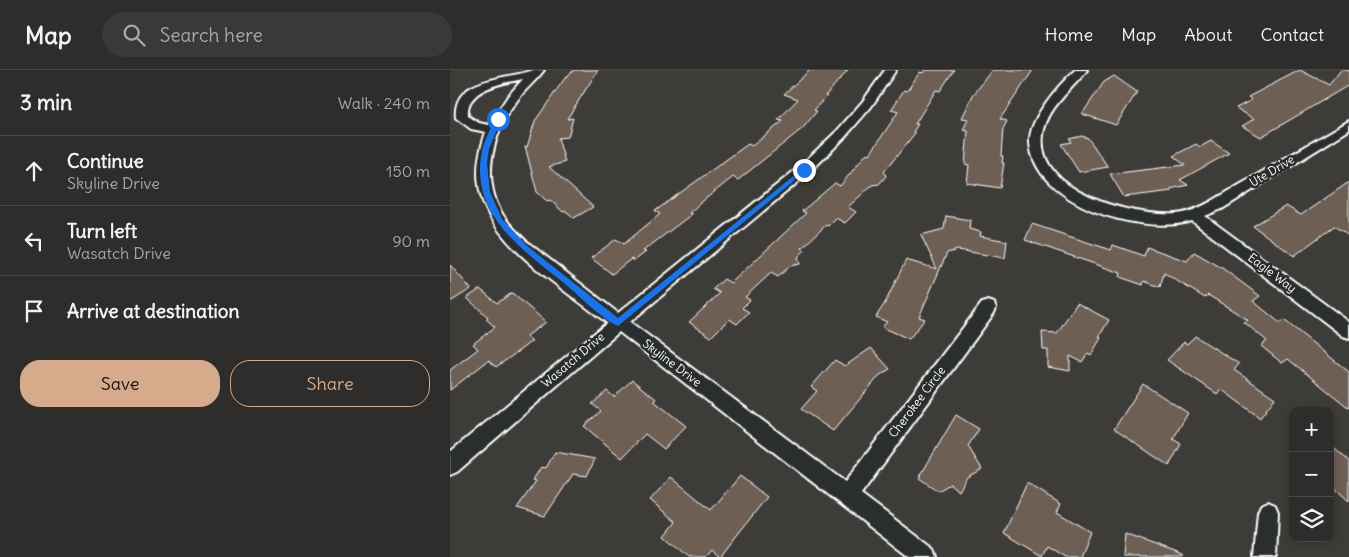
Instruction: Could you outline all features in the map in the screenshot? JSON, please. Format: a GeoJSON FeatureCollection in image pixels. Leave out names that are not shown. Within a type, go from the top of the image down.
{"type":"FeatureCollection","features":[{"type":"Feature","properties":{"kind":"street","name":"Wasatch Drive"},"geometry":{"type":"LineString","coordinates":[[450,466],[618,322],[824,152],[867,104],[891,70]]}},
{"type":"Feature","properties":{"kind":"street","name":"Ute Drive"},"geometry":{"type":"LineString","coordinates":[[1082,70],[1057,97],[1037,135],[1039,155],[1048,172],[1069,192],[1102,209],[1121,214],[1159,220],[1194,215],[1217,205],[1349,125]]}},
{"type":"Feature","properties":{"kind":"street","name":"Skyline Drive"},"geometry":{"type":"LineString","coordinates":[[493,130],[475,126],[462,118],[460,112],[461,105],[466,98],[474,91],[496,80],[537,72]]}},
{"type":"Feature","properties":{"kind":"street","name":"Skyline Drive"},"geometry":{"type":"LineString","coordinates":[[537,72],[505,107],[486,149],[484,178],[486,192],[499,221],[523,246],[618,322],[926,557]]}},
{"type":"Feature","properties":{"kind":"street","name":"Eagle Way"},"geometry":{"type":"LineString","coordinates":[[1194,215],[1349,331]]}},
{"type":"Feature","properties":{"kind":"street","name":"Cherokee Circle"},"geometry":{"type":"LineString","coordinates":[[847,496],[988,308]]}},
{"type":"Feature","properties":{"kind":"street"},"geometry":{"type":"LineString","coordinates":[[1265,557],[1268,512]]}},
{"type":"Feature","properties":{"kind":"building"},"geometry":{"type":"Polygon","coordinates":[[[574,70],[598,70],[567,119],[573,118],[568,137],[558,138],[565,162],[549,167],[593,207],[574,218],[566,211],[563,212],[550,200],[547,201],[537,192],[525,146],[527,147],[535,121],[565,78],[574,70]]]}},
{"type":"Feature","properties":{"kind":"building"},"geometry":{"type":"Polygon","coordinates":[[[810,70],[848,70],[814,110],[817,111],[803,128],[738,180],[733,177],[689,213],[692,214],[643,251],[646,252],[634,261],[631,259],[612,274],[591,258],[616,239],[624,244],[660,214],[655,211],[748,144],[752,146],[783,121],[778,120],[798,99],[784,94],[810,70]]]}},
{"type":"Feature","properties":{"kind":"building"},"geometry":{"type":"Polygon","coordinates":[[[925,70],[954,70],[940,91],[936,90],[915,124],[918,124],[913,132],[915,133],[884,172],[886,176],[879,184],[872,185],[848,207],[856,212],[845,223],[836,218],[828,226],[826,225],[802,248],[805,250],[798,257],[800,264],[790,266],[778,277],[771,273],[745,297],[750,300],[742,308],[749,312],[737,324],[729,319],[711,337],[689,322],[720,293],[713,289],[724,279],[731,283],[806,213],[802,211],[835,183],[840,186],[867,153],[870,154],[898,112],[891,110],[904,90],[907,91],[920,72],[923,73],[925,70]]]}},
{"type":"Feature","properties":{"kind":"building"},"geometry":{"type":"Polygon","coordinates":[[[993,70],[1033,70],[1000,119],[1007,121],[1003,129],[1001,156],[1003,156],[1002,163],[1004,163],[1000,188],[967,183],[969,165],[965,164],[968,131],[963,130],[968,119],[962,118],[973,95],[993,70]]]}},
{"type":"Feature","properties":{"kind":"building"},"geometry":{"type":"Polygon","coordinates":[[[1300,70],[1329,85],[1341,70],[1349,70],[1349,85],[1261,137],[1242,126],[1254,119],[1236,108],[1252,100],[1248,97],[1300,70]]]}},
{"type":"Feature","properties":{"kind":"building"},"geometry":{"type":"Polygon","coordinates":[[[1114,76],[1137,92],[1116,125],[1082,114],[1104,82],[1114,76]]]}},
{"type":"Feature","properties":{"kind":"building"},"geometry":{"type":"Polygon","coordinates":[[[1082,136],[1088,138],[1108,167],[1079,172],[1061,144],[1071,142],[1069,139],[1082,136]]]}},
{"type":"Feature","properties":{"kind":"building"},"geometry":{"type":"Polygon","coordinates":[[[1211,141],[1229,153],[1180,180],[1188,185],[1170,189],[1172,191],[1124,197],[1110,174],[1185,165],[1173,156],[1196,144],[1200,147],[1211,141]]]}},
{"type":"Feature","properties":{"kind":"building"},"geometry":{"type":"Polygon","coordinates":[[[1349,182],[1349,236],[1334,226],[1294,256],[1253,226],[1286,206],[1301,215],[1349,182]]]}},
{"type":"Feature","properties":{"kind":"building"},"geometry":{"type":"Polygon","coordinates":[[[946,216],[970,220],[969,229],[981,232],[980,236],[1007,241],[1005,258],[958,250],[947,253],[919,317],[925,319],[909,339],[882,327],[887,322],[876,317],[906,260],[937,269],[921,235],[944,229],[946,216]]]}},
{"type":"Feature","properties":{"kind":"building"},"geometry":{"type":"Polygon","coordinates":[[[1032,224],[1111,250],[1113,245],[1144,256],[1147,247],[1187,261],[1194,252],[1222,268],[1260,296],[1253,301],[1280,323],[1284,320],[1349,372],[1349,408],[1288,359],[1282,363],[1261,346],[1267,341],[1244,322],[1248,320],[1208,295],[1205,298],[1164,273],[1160,287],[1144,281],[1143,285],[1120,277],[1121,273],[1025,240],[1032,224]]]}},
{"type":"Feature","properties":{"kind":"building"},"geometry":{"type":"Polygon","coordinates":[[[450,265],[471,289],[450,302],[450,265]]]}},
{"type":"Feature","properties":{"kind":"building"},"geometry":{"type":"Polygon","coordinates":[[[480,289],[497,303],[512,293],[546,322],[527,336],[532,341],[509,358],[496,367],[489,360],[450,390],[450,370],[478,349],[473,344],[495,327],[486,319],[488,317],[467,298],[480,289]]]}},
{"type":"Feature","properties":{"kind":"building"},"geometry":{"type":"Polygon","coordinates":[[[1077,303],[1109,320],[1099,337],[1101,338],[1091,355],[1088,353],[1082,362],[1070,356],[1070,371],[1048,367],[1048,350],[1043,350],[1042,332],[1057,333],[1077,303]]]}},
{"type":"Feature","properties":{"kind":"building"},"geometry":{"type":"Polygon","coordinates":[[[1195,336],[1239,364],[1234,370],[1275,398],[1260,418],[1221,389],[1217,394],[1167,360],[1184,342],[1187,344],[1195,336]]]}},
{"type":"Feature","properties":{"kind":"building"},"geometry":{"type":"Polygon","coordinates":[[[871,348],[890,369],[880,375],[833,431],[801,409],[817,391],[811,387],[835,360],[845,366],[871,348]]]}},
{"type":"Feature","properties":{"kind":"building"},"geometry":{"type":"Polygon","coordinates":[[[632,380],[656,399],[654,401],[686,426],[664,449],[645,434],[622,458],[584,426],[601,411],[592,404],[607,391],[614,397],[632,380]]]}},
{"type":"Feature","properties":{"kind":"building"},"geometry":{"type":"Polygon","coordinates":[[[1143,384],[1188,413],[1173,439],[1181,444],[1169,466],[1114,429],[1143,384]]]}},
{"type":"Feature","properties":{"kind":"building"},"geometry":{"type":"Polygon","coordinates":[[[956,415],[979,429],[968,446],[982,469],[967,477],[959,491],[950,484],[938,491],[919,478],[956,415]]]}},
{"type":"Feature","properties":{"kind":"building"},"geometry":{"type":"Polygon","coordinates":[[[1334,448],[1349,461],[1349,501],[1334,488],[1334,448]]]}},
{"type":"Feature","properties":{"kind":"building"},"geometry":{"type":"Polygon","coordinates":[[[555,452],[595,459],[587,476],[573,474],[545,516],[517,508],[536,481],[533,480],[541,467],[546,468],[555,452]]]}},
{"type":"Feature","properties":{"kind":"building"},"geometry":{"type":"Polygon","coordinates":[[[740,476],[767,497],[720,557],[712,550],[706,557],[689,557],[665,536],[676,522],[650,500],[671,477],[711,510],[740,476]]]}},
{"type":"Feature","properties":{"kind":"building"},"geometry":{"type":"Polygon","coordinates":[[[1027,483],[1061,504],[1057,512],[1090,532],[1080,557],[1065,557],[1047,546],[1042,556],[1004,533],[1027,483]]]}},
{"type":"Feature","properties":{"kind":"building"},"geometry":{"type":"Polygon","coordinates":[[[1125,534],[1183,555],[1183,557],[1123,557],[1125,534]]]}},
{"type":"Feature","properties":{"kind":"route"},"geometry":{"type":"LineString","coordinates":[[498,119],[486,149],[484,178],[486,192],[499,221],[523,246],[618,322],[804,170]]}}]}
